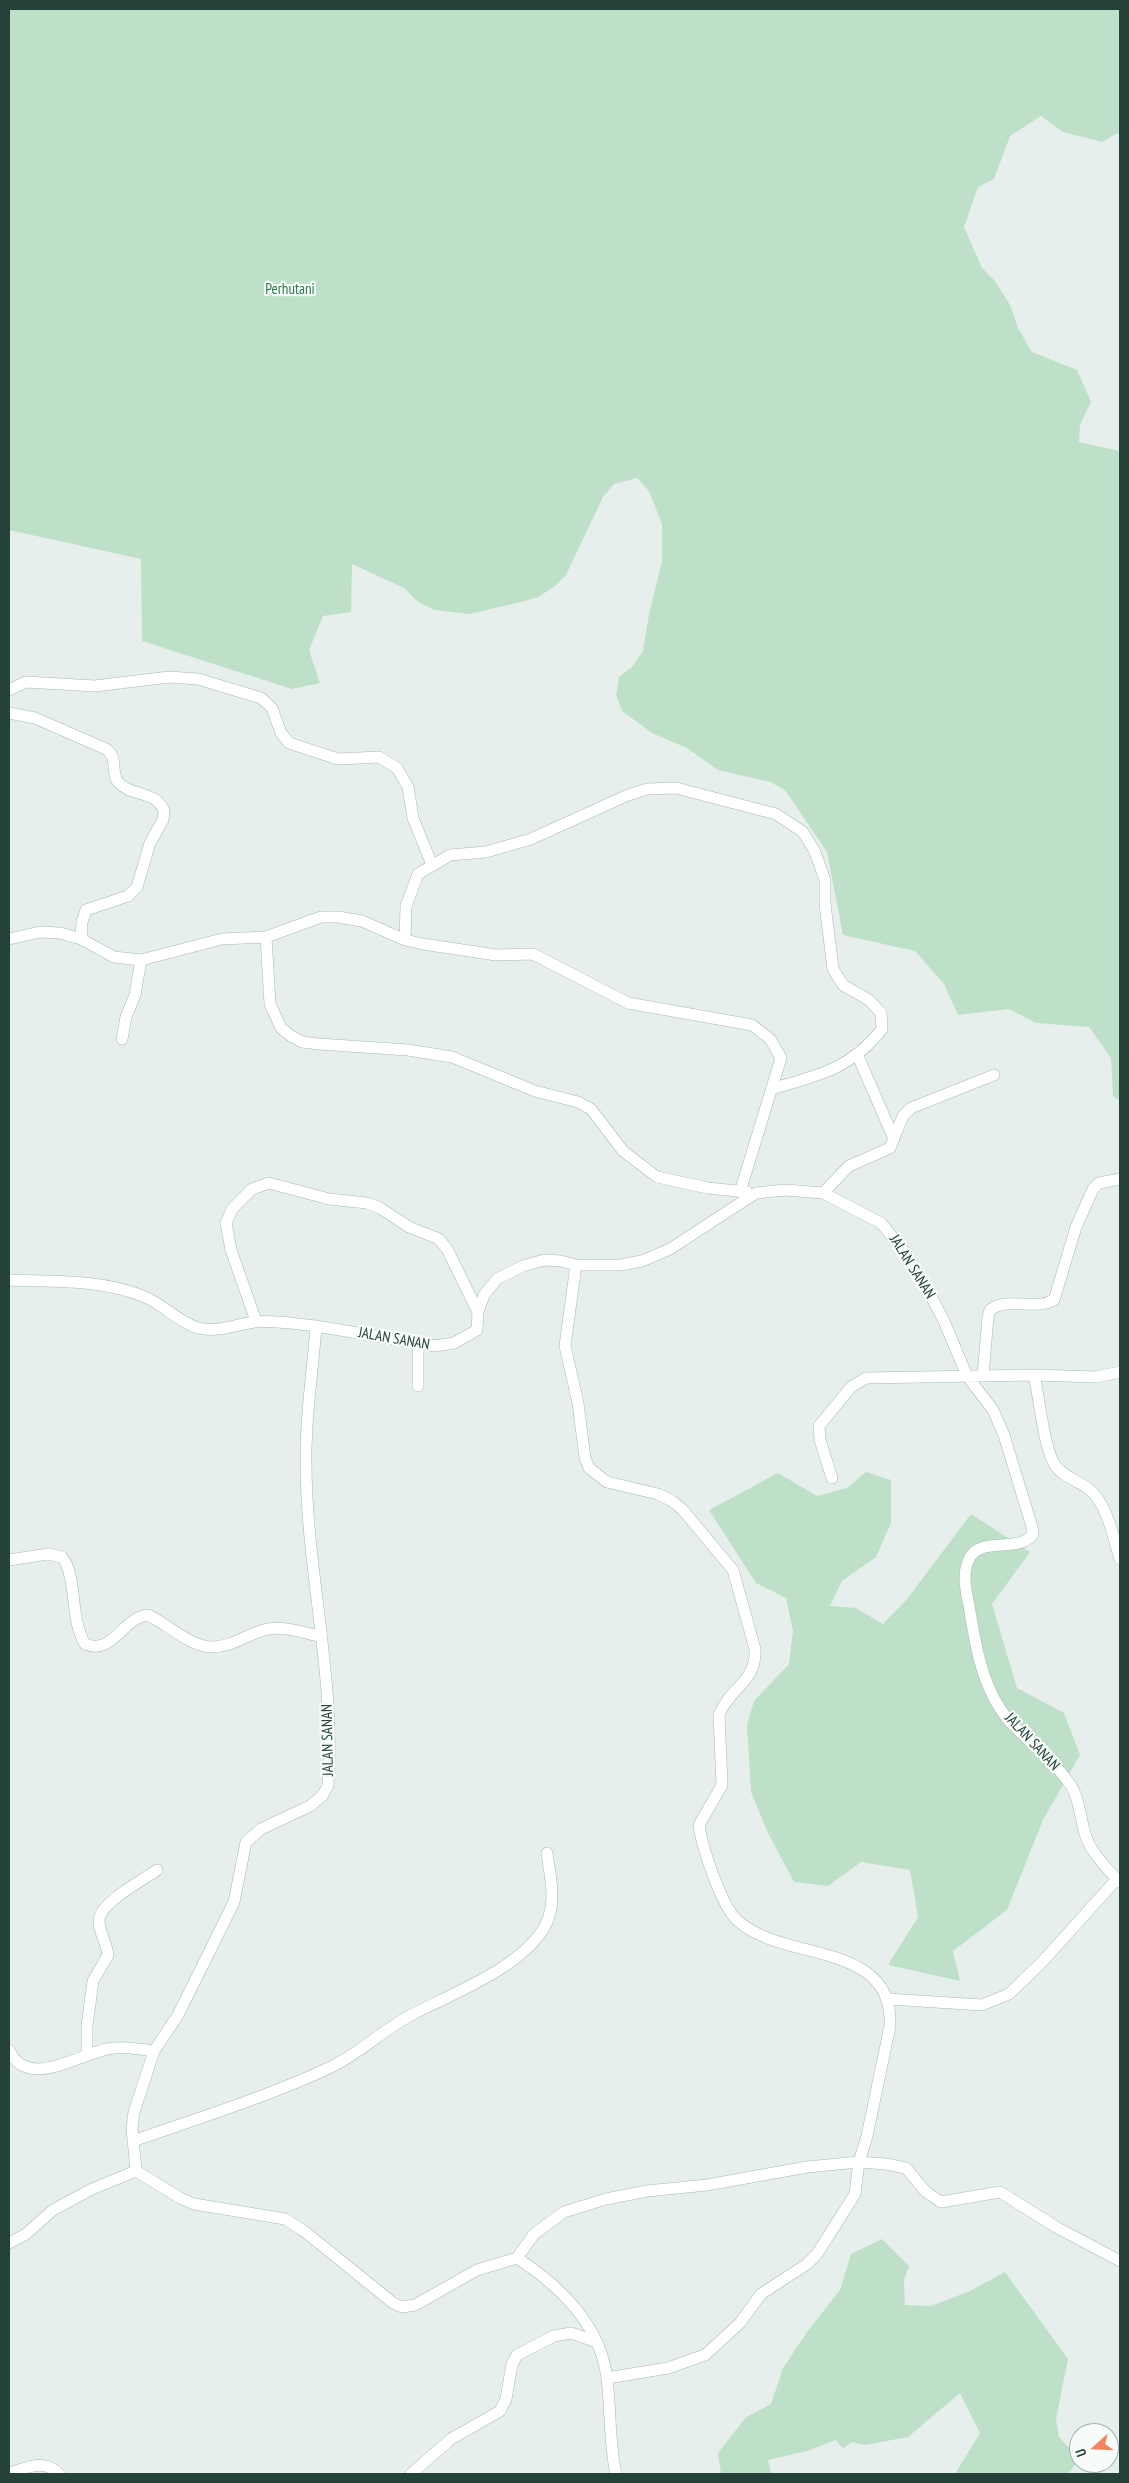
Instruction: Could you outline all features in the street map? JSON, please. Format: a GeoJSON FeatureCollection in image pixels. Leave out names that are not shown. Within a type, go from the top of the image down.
{"type":"FeatureCollection","features":[{"type":"Feature","properties":{"kind":"street"},"geometry":{"type":"LineString","coordinates":[[9,690],[26,682],[89,686],[169,677],[198,679],[260,698],[272,708],[280,733],[289,743],[338,759],[379,757],[397,768],[408,787],[413,818],[432,865]]}},
{"type":"Feature","properties":{"kind":"street"},"geometry":{"type":"LineString","coordinates":[[9,713],[35,718],[106,749],[114,758],[115,777],[120,784],[156,799],[164,811],[163,820],[150,843],[137,887],[128,896],[86,910],[82,922],[81,939]]}},
{"type":"Feature","properties":{"kind":"street"},"geometry":{"type":"LineString","coordinates":[[404,940],[406,906],[418,874],[450,855],[486,852],[531,839],[619,799],[647,789],[676,788],[776,814],[803,832],[815,852],[824,880],[832,961],[838,980],[869,1000],[881,1013],[882,1029],[857,1054],[823,1075],[774,1088]]}},
{"type":"Feature","properties":{"kind":"street"},"geometry":{"type":"LineString","coordinates":[[9,939],[50,932],[81,939],[114,957],[141,960],[222,938],[266,937],[328,916],[362,921],[404,940],[496,955],[533,954],[628,1003],[752,1025],[770,1039],[781,1058],[774,1088],[740,1192]]}},
{"type":"Feature","properties":{"kind":"street"},"geometry":{"type":"LineString","coordinates":[[266,937],[270,1004],[281,1028],[302,1042],[408,1050],[452,1057],[535,1091],[578,1102],[591,1109],[623,1151],[638,1165],[658,1177],[740,1192],[756,1193]]}},
{"type":"Feature","properties":{"kind":"street"},"geometry":{"type":"LineString","coordinates":[[122,1039],[126,1017],[135,995],[141,960]]}},
{"type":"Feature","properties":{"kind":"street"},"geometry":{"type":"LineString","coordinates":[[857,1054],[894,1139]]}},
{"type":"Feature","properties":{"kind":"street"},"geometry":{"type":"LineString","coordinates":[[823,1193],[850,1166],[890,1148],[903,1116],[911,1108],[994,1075]]}},
{"type":"Feature","properties":{"kind":"street"},"geometry":{"type":"LineString","coordinates":[[983,1376],[990,1310],[1002,1305],[1040,1304],[1054,1300],[1076,1227],[1093,1189],[1100,1183],[1120,1179]]}},
{"type":"Feature","properties":{"kind":"street"},"geometry":{"type":"LineString","coordinates":[[256,1322],[231,1250],[226,1223],[232,1209],[252,1190],[269,1183],[328,1199],[367,1204],[380,1208],[409,1227],[439,1239],[448,1249],[478,1312]]}},
{"type":"Feature","properties":{"kind":"street","name":"JALAN SANAN"},"geometry":{"type":"LineString","coordinates":[[136,2171],[132,2141],[134,2112],[154,2051],[178,2014],[234,1902],[246,1842],[261,1829],[310,1806],[322,1796],[328,1786],[327,1681],[306,1461],[316,1326],[444,1346],[468,1337],[477,1330],[478,1312],[484,1295],[497,1279],[523,1266],[544,1260],[561,1261],[576,1265],[621,1265],[642,1261],[670,1249],[756,1193],[785,1190],[823,1193],[881,1223],[890,1232],[927,1289],[944,1321],[967,1376],[993,1410],[1004,1435],[1032,1534],[1029,1539],[1021,1543],[989,1546],[977,1550],[970,1557],[965,1569],[965,1583],[972,1625],[984,1679],[1010,1722],[1068,1780],[1075,1793],[1089,1844],[1118,1880]]}},
{"type":"Feature","properties":{"kind":"street"},"geometry":{"type":"LineString","coordinates":[[576,1265],[565,1346],[578,1403],[585,1458],[589,1468],[607,1482],[658,1494],[672,1501],[682,1510],[733,1570],[755,1649],[756,1659],[748,1679],[722,1706],[719,1715],[722,1785],[699,1825],[720,1893],[736,1919],[762,1937],[860,1967],[883,1988],[888,1999],[890,2026],[867,2136],[859,2162],[855,2194],[817,2254],[807,2264],[761,2294],[740,2323],[712,2351],[693,2361],[674,2367],[607,2378]]}},
{"type":"Feature","properties":{"kind":"street"},"geometry":{"type":"LineString","coordinates":[[9,1280],[67,1282],[110,1287],[146,1297],[198,1328],[223,1329],[256,1322],[316,1326]]}},
{"type":"Feature","properties":{"kind":"street"},"geometry":{"type":"LineString","coordinates":[[418,1343],[418,1386]]}},
{"type":"Feature","properties":{"kind":"street"},"geometry":{"type":"LineString","coordinates":[[832,1478],[820,1440],[818,1426],[851,1387],[866,1378],[876,1376],[1034,1375],[1096,1378],[1120,1372]]}},
{"type":"Feature","properties":{"kind":"street"},"geometry":{"type":"LineString","coordinates":[[1034,1375],[1050,1455],[1060,1471],[1089,1490],[1097,1498],[1102,1506],[1120,1559]]}},
{"type":"Feature","properties":{"kind":"street"},"geometry":{"type":"LineString","coordinates":[[9,1560],[48,1554],[62,1557],[68,1568],[76,1624],[85,1644],[91,1647],[106,1644],[138,1618],[148,1615],[195,1643],[209,1647],[227,1645],[267,1629],[276,1628],[322,1636]]}},
{"type":"Feature","properties":{"kind":"street"},"geometry":{"type":"LineString","coordinates":[[132,2141],[274,2092],[332,2067],[403,2020],[501,1967],[518,1955],[538,1935],[546,1923],[552,1889],[548,1853]]}},
{"type":"Feature","properties":{"kind":"street"},"geometry":{"type":"LineString","coordinates":[[87,2055],[87,2026],[93,1981],[108,1955],[100,1925],[100,1915],[103,1909],[114,1900],[157,1870]]}},
{"type":"Feature","properties":{"kind":"street"},"geometry":{"type":"LineString","coordinates":[[888,1999],[919,1999],[982,2005],[1009,1994],[1042,1962],[1118,1880]]}},
{"type":"Feature","properties":{"kind":"street"},"geometry":{"type":"LineString","coordinates":[[9,2050],[17,2063],[32,2069],[54,2066],[87,2055],[123,2047],[154,2051]]}},
{"type":"Feature","properties":{"kind":"street"},"geometry":{"type":"LineString","coordinates":[[9,2243],[26,2234],[53,2210],[92,2189],[136,2171],[180,2198],[194,2204],[285,2220],[304,2230],[393,2302],[402,2307],[415,2305],[477,2270],[517,2258],[534,2234],[564,2212],[606,2199],[807,2167],[859,2162],[906,2168],[926,2192],[941,2202],[1000,2192],[1056,2227],[1120,2261]]}},
{"type":"Feature","properties":{"kind":"street"},"geometry":{"type":"LineString","coordinates":[[517,2258],[556,2287],[582,2317],[597,2342],[607,2378],[613,2459],[616,2474]]}},
{"type":"Feature","properties":{"kind":"street"},"geometry":{"type":"LineString","coordinates":[[411,2474],[456,2436],[500,2411],[506,2399],[512,2364],[517,2355],[554,2336],[571,2333],[597,2342]]}},
{"type":"Feature","properties":{"kind":"street"},"geometry":{"type":"LineString","coordinates":[[9,2473],[40,2464],[47,2465],[59,2474]]}},
{"type":"Feature","properties":{"kind":"green space","name":"Perhutani"},"geometry":{"type":"Polygon","coordinates":[[[9,9],[1120,9],[1120,132],[1102,142],[1063,132],[1041,116],[1010,136],[994,179],[978,187],[964,227],[982,268],[995,281],[1010,305],[1018,328],[1032,352],[1077,370],[1091,402],[1080,425],[1079,442],[1120,451],[1120,1101],[1113,1096],[1111,1058],[1089,1027],[1036,1023],[1009,1009],[958,1015],[944,984],[915,951],[843,935],[827,852],[785,790],[770,782],[718,770],[687,748],[652,733],[622,711],[616,695],[619,677],[633,666],[643,651],[649,614],[662,561],[662,524],[649,491],[637,478],[614,484],[603,497],[566,575],[554,587],[538,597],[469,614],[434,610],[418,602],[404,588],[352,564],[351,612],[323,616],[309,650],[320,683],[292,689],[142,641],[141,559],[9,530],[9,9]]]}},
{"type":"Feature","properties":{"kind":"green space"},"geometry":{"type":"Polygon","coordinates":[[[866,1472],[891,1480],[891,1523],[876,1557],[842,1581],[830,1606],[856,1608],[883,1624],[907,1599],[971,1514],[1030,1552],[992,1604],[1017,1688],[1064,1713],[1080,1755],[1043,1820],[1007,1910],[953,1951],[960,1981],[888,1965],[918,1917],[910,1870],[861,1862],[828,1886],[794,1882],[767,1831],[751,1792],[747,1725],[754,1701],[789,1664],[793,1631],[786,1598],[756,1583],[709,1510],[778,1473],[817,1496],[847,1488],[866,1472]]]}},
{"type":"Feature","properties":{"kind":"green space"},"geometry":{"type":"Polygon","coordinates":[[[882,2239],[909,2266],[904,2280],[905,2305],[931,2306],[970,2291],[1005,2272],[1068,2359],[1056,2419],[1059,2437],[1069,2448],[1068,2474],[955,2474],[980,2433],[960,2393],[908,2437],[865,2445],[852,2442],[843,2449],[836,2440],[807,2451],[768,2460],[771,2474],[721,2474],[718,2453],[746,2417],[771,2404],[783,2368],[807,2332],[840,2290],[851,2254],[882,2239]]]}}]}
